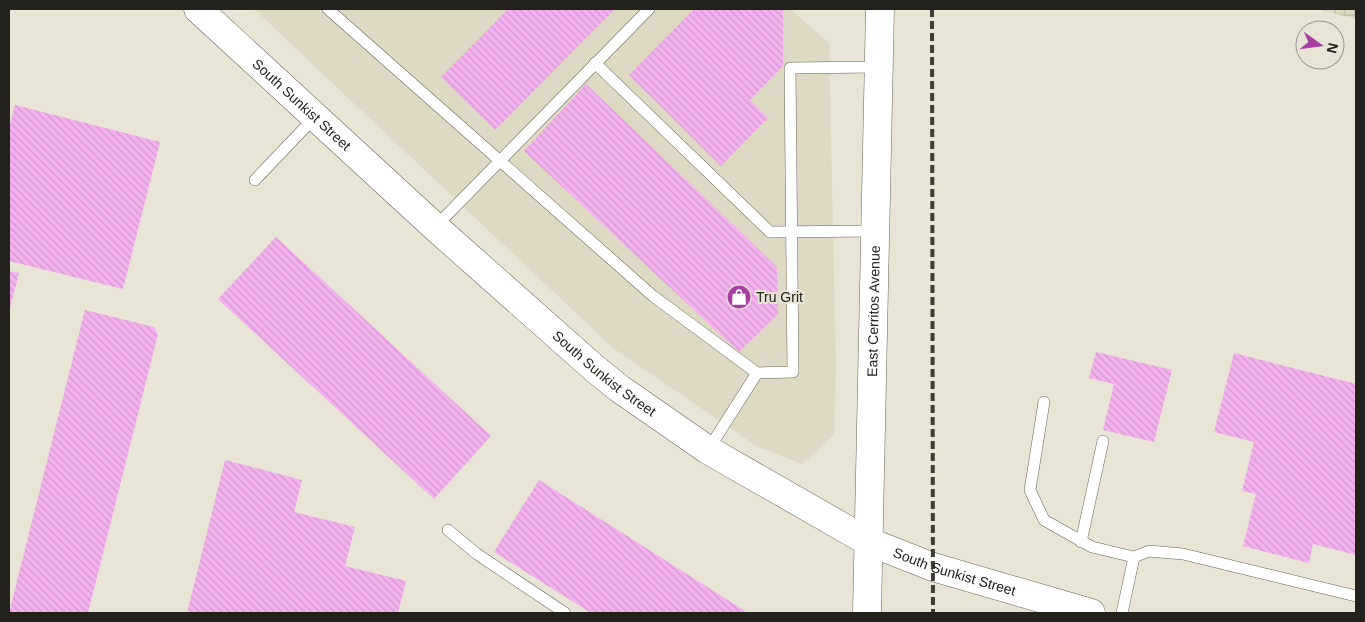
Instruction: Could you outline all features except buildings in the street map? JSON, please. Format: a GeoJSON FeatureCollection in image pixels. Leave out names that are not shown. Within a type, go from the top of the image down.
{"type":"FeatureCollection","features":[{"type":"Feature","properties":{"kind":"street","name":"South Sunkist Street"},"geometry":{"type":"LineString","coordinates":[[198,9],[435,227],[608,380],[708,450],[867,542],[933,567],[1091,613]]}},
{"type":"Feature","properties":{"kind":"street","name":"East Cerritos Avenue"},"geometry":{"type":"LineString","coordinates":[[867,613],[877,67],[880,9]]}},
{"type":"Feature","properties":{"kind":"lane"},"geometry":{"type":"LineString","coordinates":[[328,9],[653,296],[757,372],[793,372],[790,68],[877,67]]}},
{"type":"Feature","properties":{"kind":"lane"},"geometry":{"type":"LineString","coordinates":[[435,227],[650,9]]}},
{"type":"Feature","properties":{"kind":"lane"},"geometry":{"type":"LineString","coordinates":[[595,63],[770,232],[874,231]]}},
{"type":"Feature","properties":{"kind":"lane"},"geometry":{"type":"LineString","coordinates":[[255,180],[315,117]]}},
{"type":"Feature","properties":{"kind":"lane"},"geometry":{"type":"LineString","coordinates":[[708,450],[757,372]]}},
{"type":"Feature","properties":{"kind":"lane"},"geometry":{"type":"LineString","coordinates":[[1044,402],[1030,490],[1044,520],[1092,547],[1134,557],[1149,552],[1183,554],[1356,596]]}},
{"type":"Feature","properties":{"kind":"lane"},"geometry":{"type":"LineString","coordinates":[[1082,542],[1103,441]]}},
{"type":"Feature","properties":{"kind":"lane"},"geometry":{"type":"LineString","coordinates":[[448,530],[477,554],[566,613]]}},
{"type":"Feature","properties":{"kind":"lane"},"geometry":{"type":"LineString","coordinates":[[1122,613],[1134,557]]}},
{"type":"Feature","properties":{"kind":"shaded area"},"geometry":{"type":"Polygon","coordinates":[[[254,9],[790,9],[829,43],[836,369],[834,435],[802,464],[758,447],[613,348],[254,9]]]}},
{"type":"Feature","properties":{"kind":"shaded area"},"geometry":{"type":"Polygon","coordinates":[[[1316,9],[1356,9],[1356,19],[1316,9]]]}},
{"type":"Feature","properties":{"kind":"railway"},"geometry":{"type":"LineString","coordinates":[[932,9],[933,613]]}},
{"type":"Feature","properties":{"kind":"place","name":"Tru Grit"},"geometry":{"type":"Point","coordinates":[739,297]}}]}
